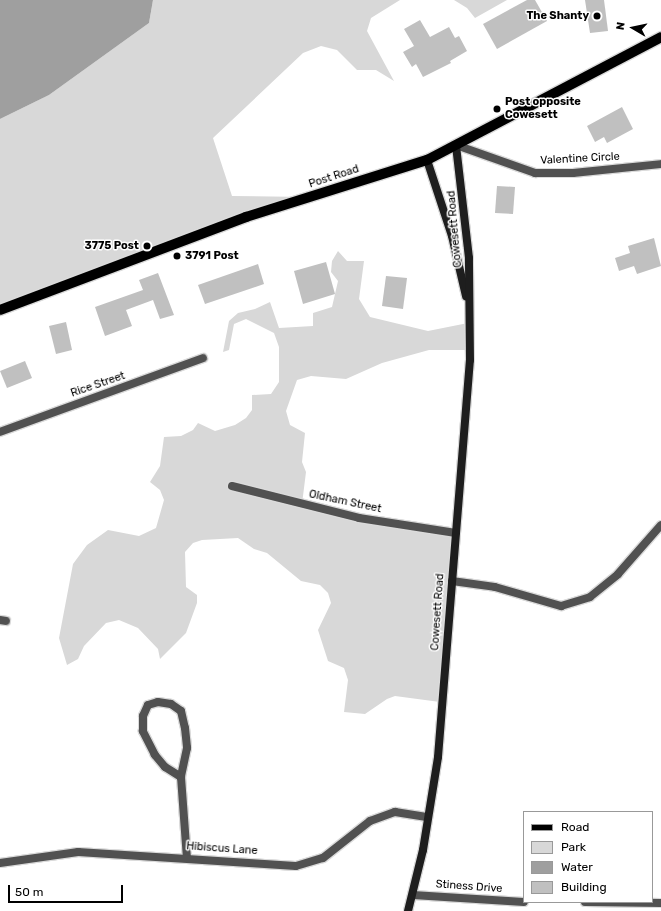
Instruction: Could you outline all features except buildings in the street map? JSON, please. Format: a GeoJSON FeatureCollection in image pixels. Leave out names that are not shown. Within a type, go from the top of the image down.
{"type":"FeatureCollection","features":[{"type":"Feature","properties":{"kind":"main road","name":"Post Road"},"geometry":{"type":"LineString","coordinates":[[0,310],[246,217],[427,160],[661,37]]}},
{"type":"Feature","properties":{"kind":"main road","name":"Cowesett Road"},"geometry":{"type":"LineString","coordinates":[[408,911],[413,895],[438,757],[470,360],[468,252],[456,145]]}},
{"type":"Feature","properties":{"kind":"main road","name":"Cowesett Road"},"geometry":{"type":"LineString","coordinates":[[427,160],[452,236],[470,312]]}},
{"type":"Feature","properties":{"kind":"street","name":"Valentine Circle"},"geometry":{"type":"LineString","coordinates":[[456,145],[535,172],[573,173],[661,164]]}},
{"type":"Feature","properties":{"kind":"street","name":"Rice Street"},"geometry":{"type":"LineString","coordinates":[[0,432],[175,370],[203,358]]}},
{"type":"Feature","properties":{"kind":"street","name":"Oldham Street"},"geometry":{"type":"LineString","coordinates":[[232,486],[359,518],[456,533]]}},
{"type":"Feature","properties":{"kind":"street"},"geometry":{"type":"LineString","coordinates":[[452,581],[495,587],[561,606],[590,597],[618,574],[661,525]]}},
{"type":"Feature","properties":{"kind":"street"},"geometry":{"type":"LineString","coordinates":[[182,777],[166,767],[148,742],[144,731],[143,716],[148,705],[158,702],[171,704],[181,711],[186,728],[187,748],[182,777],[187,858]]}},
{"type":"Feature","properties":{"kind":"street","name":"Hibiscus Lane"},"geometry":{"type":"LineString","coordinates":[[0,863],[78,852],[296,866],[323,858],[370,821],[395,812],[427,817]]}},
{"type":"Feature","properties":{"kind":"street","name":"Stiness Drive"},"geometry":{"type":"LineString","coordinates":[[413,895],[523,902]]}},
{"type":"Feature","properties":{"kind":"street"},"geometry":{"type":"LineString","coordinates":[[623,903],[661,904]]}},
{"type":"Feature","properties":{"kind":"green space"},"geometry":{"type":"Polygon","coordinates":[[[153,0],[400,0],[371,18],[367,31],[394,81],[376,70],[357,70],[337,50],[321,46],[303,53],[213,138],[232,196],[306,197],[0,308],[0,119],[49,95],[149,23],[153,0]]]}},
{"type":"Feature","properties":{"kind":"green space"},"geometry":{"type":"Polygon","coordinates":[[[454,0],[507,0],[475,18],[467,8],[454,0]]]}},
{"type":"Feature","properties":{"kind":"green space"},"geometry":{"type":"Polygon","coordinates":[[[338,251],[347,261],[364,261],[359,299],[370,317],[428,331],[468,323],[467,350],[429,350],[382,363],[346,379],[311,376],[297,380],[286,411],[290,425],[305,433],[302,462],[306,472],[302,504],[454,537],[440,702],[395,696],[387,699],[365,714],[344,712],[348,680],[344,668],[328,661],[318,630],[331,603],[328,593],[320,585],[301,581],[267,553],[254,549],[238,538],[202,540],[193,543],[185,552],[186,587],[197,595],[197,603],[186,633],[160,659],[158,649],[138,628],[119,620],[106,623],[84,646],[78,659],[67,665],[59,638],[73,564],[87,545],[108,530],[139,536],[156,528],[164,500],[160,490],[150,482],[160,466],[164,437],[181,436],[193,430],[198,423],[215,431],[235,425],[246,418],[252,410],[252,395],[271,394],[279,382],[279,347],[274,333],[246,319],[234,324],[229,350],[223,352],[229,321],[238,313],[255,309],[270,302],[279,328],[313,326],[313,313],[332,307],[338,281],[331,272],[332,261],[338,251]]]}},
{"type":"Feature","properties":{"kind":"water"},"geometry":{"type":"Polygon","coordinates":[[[0,0],[153,0],[149,23],[49,95],[0,119],[0,0]]]}},
{"type":"Feature","properties":{"kind":"place","name":"The Shanty"},"geometry":{"type":"Point","coordinates":[597,16]}},
{"type":"Feature","properties":{"kind":"place","name":"Post opposite Cowesett"},"geometry":{"type":"Point","coordinates":[497,109]}},
{"type":"Feature","properties":{"kind":"place","name":"3775 Post"},"geometry":{"type":"Point","coordinates":[147,246]}},
{"type":"Feature","properties":{"kind":"place","name":"3791 Post"},"geometry":{"type":"Point","coordinates":[177,256]}}]}
